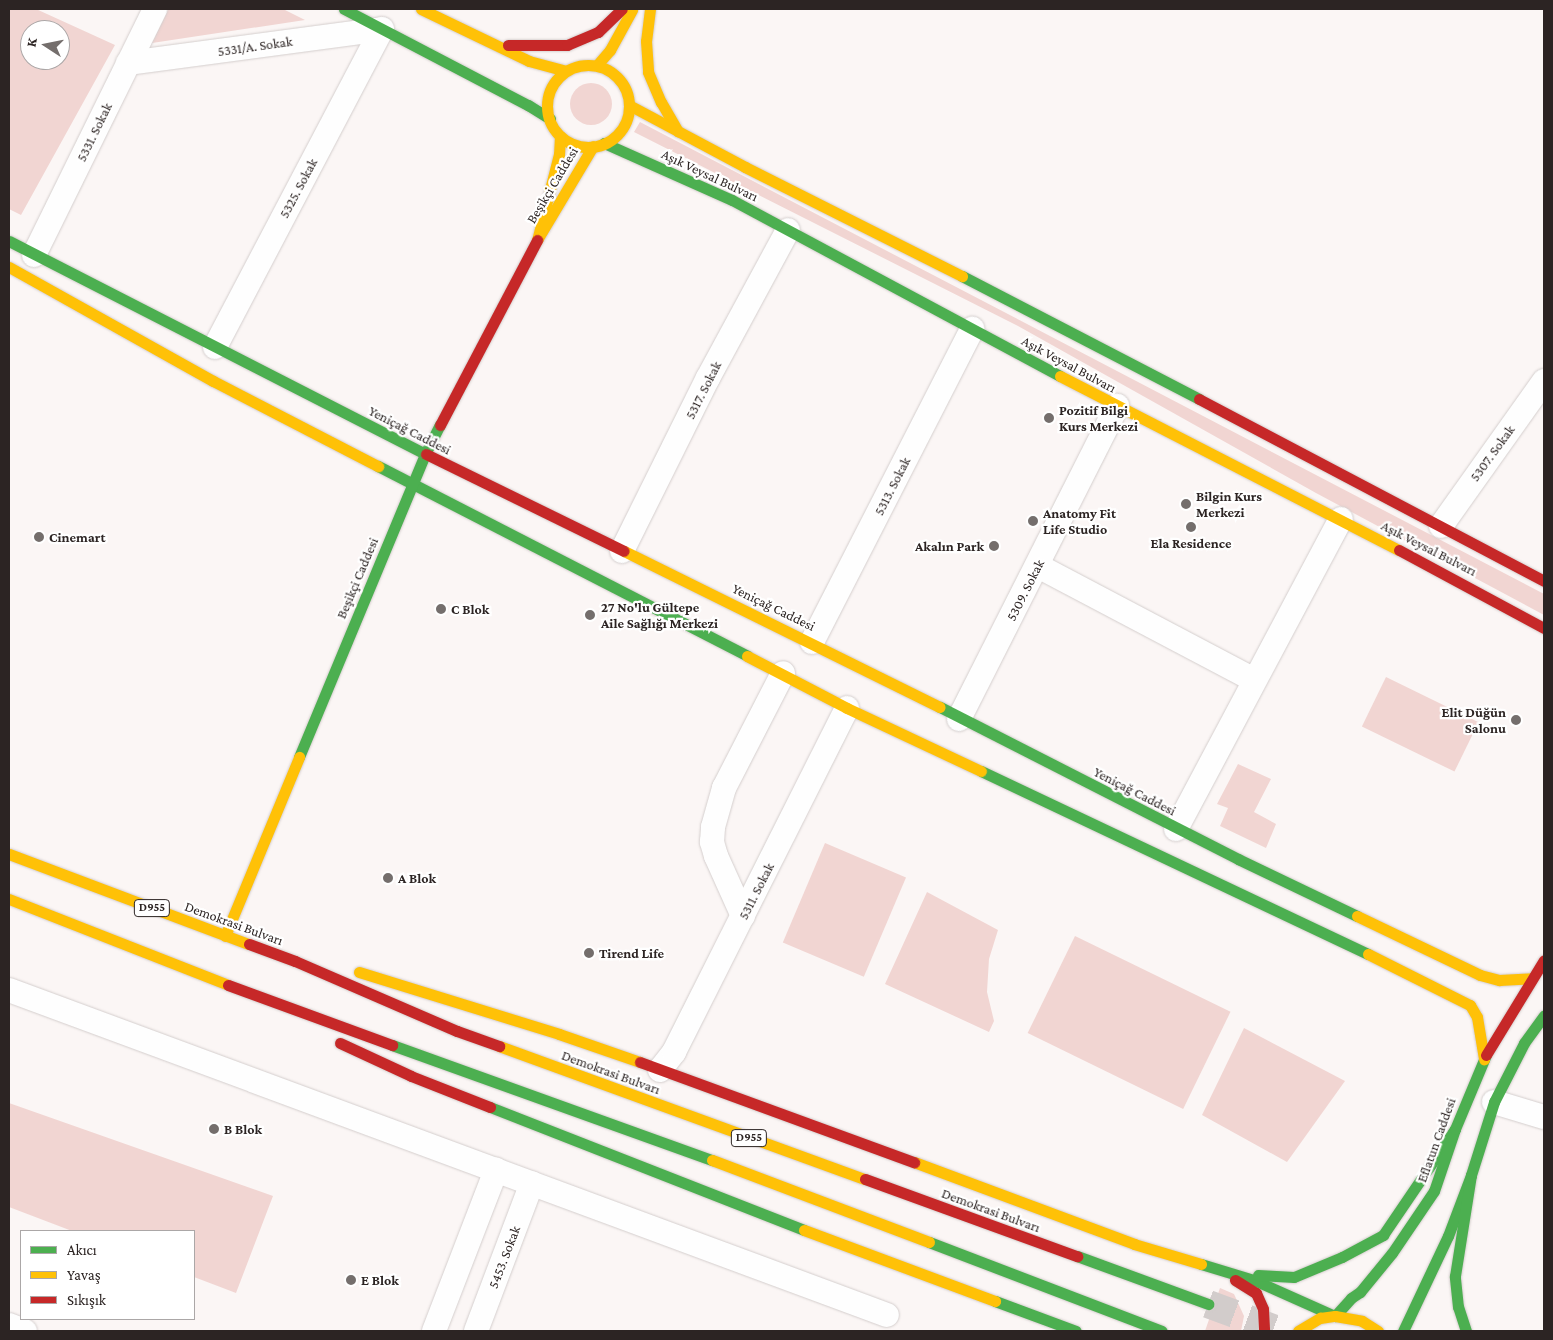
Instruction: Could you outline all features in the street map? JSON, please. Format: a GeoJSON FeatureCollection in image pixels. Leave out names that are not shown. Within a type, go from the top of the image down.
{"type":"FeatureCollection","features":[{"type":"Feature","properties":{"kind":"main road"},"geometry":{"type":"LineString","coordinates":[[344,9],[528,104],[550,119]]}},
{"type":"Feature","properties":{"kind":"main road"},"geometry":{"type":"LineString","coordinates":[[421,9],[528,61],[566,72]]}},
{"type":"Feature","properties":{"kind":"main road"},"geometry":{"type":"LineString","coordinates":[[494,44],[567,45],[598,32],[622,9]]}},
{"type":"Feature","properties":{"kind":"main road"},"geometry":{"type":"LineString","coordinates":[[597,66],[610,50],[633,9]]}},
{"type":"Feature","properties":{"kind":"main road"},"geometry":{"type":"LineString","coordinates":[[635,34],[642,9]]}},
{"type":"Feature","properties":{"kind":"main road"},"geometry":{"type":"LineString","coordinates":[[650,9],[646,41],[648,72],[661,102],[678,131]]}},
{"type":"Feature","properties":{"kind":"main road"},"geometry":{"type":"LineString","coordinates":[[560,136],[550,119],[548,99],[552,87],[560,76],[566,72],[584,65],[597,66],[610,71],[622,84],[627,91],[629,105],[627,118],[621,130],[599,145]]}},
{"type":"Feature","properties":{"kind":"main road"},"geometry":{"type":"LineString","coordinates":[[622,84],[626,68]]}},
{"type":"Feature","properties":{"kind":"main road","name":"Aşık Veysal Bulvarı"},"geometry":{"type":"LineString","coordinates":[[629,105],[1060,326],[1440,526],[1542,575]]}},
{"type":"Feature","properties":{"kind":"main road","name":"Aşık Veysal Bulvarı"},"geometry":{"type":"LineString","coordinates":[[560,136],[572,144],[585,147],[599,145],[732,200],[1116,406],[1341,519],[1544,628]]}},
{"type":"Feature","properties":{"kind":"main road","name":"Beşikçi Caddesi"},"geometry":{"type":"LineString","coordinates":[[538,240],[559,154],[560,136]]}},
{"type":"Feature","properties":{"kind":"main road","name":"Beşikçi Caddesi"},"geometry":{"type":"LineString","coordinates":[[225,936],[425,454],[538,240],[599,145]]}},
{"type":"Feature","properties":{"kind":"main road","name":"Yeniçağ Caddesi"},"geometry":{"type":"LineString","coordinates":[[9,242],[425,454],[622,552],[812,642],[1176,829],[1480,975],[1499,980],[1532,978]]}},
{"type":"Feature","properties":{"kind":"main road"},"geometry":{"type":"LineString","coordinates":[[9,267],[213,381],[783,673],[847,708],[1377,958],[1470,1005],[1477,1017],[1484,1058]]}},
{"type":"Feature","properties":{"kind":"main road","name":"Demokrasi Bulvarı"},"geometry":{"type":"LineString","coordinates":[[9,854],[295,961],[457,1031],[1208,1304]]}},
{"type":"Feature","properties":{"kind":"main road","name":"D955"},"geometry":{"type":"LineString","coordinates":[[9,899],[275,1003],[734,1168],[1162,1331]]}},
{"type":"Feature","properties":{"kind":"main road","name":"Eflatun Caddesi"},"geometry":{"type":"LineString","coordinates":[[1335,1316],[1351,1298],[1360,1292],[1392,1253],[1434,1191],[1455,1129],[1484,1058],[1544,960]]}},
{"type":"Feature","properties":{"kind":"main road"},"geometry":{"type":"LineString","coordinates":[[295,961],[353,970],[559,1034],[792,1116],[1134,1244],[1215,1267],[1279,1290],[1335,1316],[1362,1321],[1378,1331]]}},
{"type":"Feature","properties":{"kind":"main road"},"geometry":{"type":"LineString","coordinates":[[275,1003],[329,1036],[410,1076],[744,1208],[1076,1331]]}},
{"type":"Feature","properties":{"kind":"main road"},"geometry":{"type":"LineString","coordinates":[[1402,1331],[1448,1236],[1471,1175],[1494,1102],[1524,1043],[1544,1015]]}},
{"type":"Feature","properties":{"kind":"main road"},"geometry":{"type":"LineString","coordinates":[[1215,1267],[1266,1276],[1294,1277],[1342,1258],[1383,1235],[1455,1129]]}},
{"type":"Feature","properties":{"kind":"main road"},"geometry":{"type":"LineString","coordinates":[[1466,1331],[1458,1307],[1455,1276],[1471,1175]]}},
{"type":"Feature","properties":{"kind":"main road"},"geometry":{"type":"LineString","coordinates":[[1215,1267],[1256,1293],[1263,1309],[1264,1331]]}},
{"type":"Feature","properties":{"kind":"main road"},"geometry":{"type":"LineString","coordinates":[[1298,1331],[1320,1318],[1335,1316]]}},
{"type":"Feature","properties":{"kind":"street","name":"5331. Sokak"},"geometry":{"type":"LineString","coordinates":[[34,255],[155,9]]}},
{"type":"Feature","properties":{"kind":"street","name":"5331/A. Sokak"},"geometry":{"type":"LineString","coordinates":[[128,63],[382,29]]}},
{"type":"Feature","properties":{"kind":"street","name":"5325. Sokak"},"geometry":{"type":"LineString","coordinates":[[215,347],[382,29]]}},
{"type":"Feature","properties":{"kind":"street","name":"5317. Sokak"},"geometry":{"type":"LineString","coordinates":[[622,552],[708,378],[788,230]]}},
{"type":"Feature","properties":{"kind":"street","name":"5313. Sokak"},"geometry":{"type":"LineString","coordinates":[[812,642],[972,329]]}},
{"type":"Feature","properties":{"kind":"street","name":"5307. Sokak"},"geometry":{"type":"LineString","coordinates":[[1440,526],[1544,381]]}},
{"type":"Feature","properties":{"kind":"street","name":"5309. Sokak"},"geometry":{"type":"LineString","coordinates":[[959,719],[1038,566],[1116,406]]}},
{"type":"Feature","properties":{"kind":"street"},"geometry":{"type":"LineString","coordinates":[[1176,829],[1341,519]]}},
{"type":"Feature","properties":{"kind":"street"},"geometry":{"type":"LineString","coordinates":[[1038,566],[1254,680]]}},
{"type":"Feature","properties":{"kind":"street"},"geometry":{"type":"LineString","coordinates":[[743,916],[716,856],[712,842],[713,827],[724,788],[783,673]]}},
{"type":"Feature","properties":{"kind":"street","name":"5311. Sokak"},"geometry":{"type":"LineString","coordinates":[[660,1070],[674,1052],[847,708]]}},
{"type":"Feature","properties":{"kind":"street"},"geometry":{"type":"LineString","coordinates":[[9,990],[887,1315]]}},
{"type":"Feature","properties":{"kind":"street"},"geometry":{"type":"LineString","coordinates":[[1494,1102],[1544,1117]]}},
{"type":"Feature","properties":{"kind":"street"},"geometry":{"type":"LineString","coordinates":[[434,1331],[496,1170]]}},
{"type":"Feature","properties":{"kind":"street","name":"5453. Sokak"},"geometry":{"type":"LineString","coordinates":[[476,1331],[532,1183]]}},
{"type":"Feature","properties":{"kind":"street"},"geometry":{"type":"LineString","coordinates":[[9,1325],[25,1331]]}},
{"type":"Feature","properties":{"kind":"shaded area"},"geometry":{"type":"Polygon","coordinates":[[[9,9],[36,9],[60,20],[20,20],[20,70],[70,70],[70,24],[115,45],[21,215],[9,209],[9,9]]]}},
{"type":"Feature","properties":{"kind":"shaded area"},"geometry":{"type":"Polygon","coordinates":[[[168,9],[283,9],[305,20],[152,43],[168,9]]]}},
{"type":"Feature","properties":{"kind":"shaded area"},"geometry":{"type":"Polygon","coordinates":[[[595,83],[603,86],[609,92],[612,104],[609,116],[603,122],[587,125],[579,122],[573,116],[570,100],[573,92],[579,86],[595,83]]]}},
{"type":"Feature","properties":{"kind":"shaded area"},"geometry":{"type":"Polygon","coordinates":[[[640,122],[1544,594],[1544,615],[1316,493],[1018,326],[634,132],[640,122]]]}},
{"type":"Feature","properties":{"kind":"shaded area"},"geometry":{"type":"Polygon","coordinates":[[[1386,677],[1479,722],[1454,772],[1362,726],[1386,677]]]}},
{"type":"Feature","properties":{"kind":"shaded area"},"geometry":{"type":"Polygon","coordinates":[[[1238,764],[1271,779],[1254,812],[1276,824],[1266,848],[1220,826],[1228,808],[1217,804],[1238,764]]]}},
{"type":"Feature","properties":{"kind":"shaded area"},"geometry":{"type":"Polygon","coordinates":[[[825,843],[906,877],[864,977],[783,942],[825,843]]]}},
{"type":"Feature","properties":{"kind":"shaded area"},"geometry":{"type":"Polygon","coordinates":[[[927,892],[998,930],[989,959],[987,992],[994,1021],[989,1032],[885,984],[927,892]]]}},
{"type":"Feature","properties":{"kind":"shaded area"},"geometry":{"type":"Polygon","coordinates":[[[1075,936],[1230,1012],[1183,1109],[1028,1033],[1075,936]]]}},
{"type":"Feature","properties":{"kind":"shaded area"},"geometry":{"type":"Polygon","coordinates":[[[1244,1028],[1345,1081],[1287,1162],[1202,1115],[1244,1028]]]}},
{"type":"Feature","properties":{"kind":"shaded area"},"geometry":{"type":"Polygon","coordinates":[[[9,1103],[273,1196],[236,1293],[195,1277],[195,1230],[69,1230],[9,1207],[9,1103]]]}},
{"type":"Feature","properties":{"kind":"shaded area"},"geometry":{"type":"Polygon","coordinates":[[[1220,1288],[1234,1294],[1244,1316],[1241,1331],[1205,1331],[1220,1288]]]}},
{"type":"Feature","properties":{"kind":"tunnel"},"geometry":{"type":"LineString","coordinates":[[1208,1304],[1281,1331]]}},
{"type":"Feature","properties":{"kind":"traffic: fast"},"geometry":{"type":"LineString","coordinates":[[344,9],[528,105],[550,119]]}},
{"type":"Feature","properties":{"kind":"traffic: fast"},"geometry":{"type":"LineString","coordinates":[[604,143],[732,200],[1060,376]]}},
{"type":"Feature","properties":{"kind":"traffic: fast"},"geometry":{"type":"LineString","coordinates":[[9,241],[426,454]]}},
{"type":"Feature","properties":{"kind":"traffic: fast"},"geometry":{"type":"LineString","coordinates":[[962,276],[1199,399]]}},
{"type":"Feature","properties":{"kind":"traffic: fast"},"geometry":{"type":"LineString","coordinates":[[299,757],[425,454],[440,425]]}},
{"type":"Feature","properties":{"kind":"traffic: fast"},"geometry":{"type":"LineString","coordinates":[[378,466],[747,656]]}},
{"type":"Feature","properties":{"kind":"traffic: fast"},"geometry":{"type":"LineString","coordinates":[[940,707],[1238,859],[1357,916]]}},
{"type":"Feature","properties":{"kind":"traffic: fast"},"geometry":{"type":"LineString","coordinates":[[981,771],[1368,954]]}},
{"type":"Feature","properties":{"kind":"traffic: fast"},"geometry":{"type":"LineString","coordinates":[[1403,1331],[1448,1236],[1471,1175],[1494,1102],[1524,1043],[1544,1015]]}},
{"type":"Feature","properties":{"kind":"traffic: fast"},"geometry":{"type":"LineString","coordinates":[[392,1045],[712,1160]]}},
{"type":"Feature","properties":{"kind":"traffic: fast"},"geometry":{"type":"LineString","coordinates":[[1335,1316],[1351,1298],[1360,1292],[1392,1253],[1434,1191],[1455,1129],[1486,1055]]}},
{"type":"Feature","properties":{"kind":"traffic: fast"},"geometry":{"type":"LineString","coordinates":[[490,1107],[804,1230]]}},
{"type":"Feature","properties":{"kind":"traffic: fast"},"geometry":{"type":"LineString","coordinates":[[1258,1275],[1294,1277],[1342,1257],[1383,1235],[1455,1129]]}},
{"type":"Feature","properties":{"kind":"traffic: fast"},"geometry":{"type":"LineString","coordinates":[[1466,1331],[1458,1307],[1455,1276],[1471,1175]]}},
{"type":"Feature","properties":{"kind":"traffic: fast"},"geometry":{"type":"LineString","coordinates":[[929,1242],[1162,1331]]}},
{"type":"Feature","properties":{"kind":"traffic: fast"},"geometry":{"type":"LineString","coordinates":[[1077,1256],[1208,1304]]}},
{"type":"Feature","properties":{"kind":"traffic: fast"},"geometry":{"type":"LineString","coordinates":[[1201,1264],[1254,1280],[1335,1316]]}},
{"type":"Feature","properties":{"kind":"traffic: fast"},"geometry":{"type":"LineString","coordinates":[[995,1301],[1076,1331]]}},
{"type":"Feature","properties":{"kind":"traffic: slow"},"geometry":{"type":"LineString","coordinates":[[421,9],[529,61],[566,71]]}},
{"type":"Feature","properties":{"kind":"traffic: slow"},"geometry":{"type":"LineString","coordinates":[[650,9],[646,41],[648,72],[661,102],[678,131]]}},
{"type":"Feature","properties":{"kind":"traffic: slow"},"geometry":{"type":"LineString","coordinates":[[597,65],[610,50],[632,10]]}},
{"type":"Feature","properties":{"kind":"traffic: slow"},"geometry":{"type":"LineString","coordinates":[[588,65],[604,68],[617,77],[626,90],[629,106],[626,122],[617,135],[604,144],[588,147],[572,144],[559,135],[550,122],[547,106],[550,90],[559,77],[572,68],[588,65]]}},
{"type":"Feature","properties":{"kind":"traffic: slow"},"geometry":{"type":"LineString","coordinates":[[629,105],[745,167],[962,276]]}},
{"type":"Feature","properties":{"kind":"traffic: slow"},"geometry":{"type":"LineString","coordinates":[[560,136],[559,154],[537,240],[593,146]]}},
{"type":"Feature","properties":{"kind":"traffic: slow"},"geometry":{"type":"LineString","coordinates":[[9,267],[213,381],[378,466]]}},
{"type":"Feature","properties":{"kind":"traffic: slow"},"geometry":{"type":"LineString","coordinates":[[1060,376],[1399,550]]}},
{"type":"Feature","properties":{"kind":"traffic: slow"},"geometry":{"type":"LineString","coordinates":[[624,551],[940,707]]}},
{"type":"Feature","properties":{"kind":"traffic: slow"},"geometry":{"type":"LineString","coordinates":[[747,656],[847,708],[981,771]]}},
{"type":"Feature","properties":{"kind":"traffic: slow"},"geometry":{"type":"LineString","coordinates":[[225,936],[299,757]]}},
{"type":"Feature","properties":{"kind":"traffic: slow"},"geometry":{"type":"LineString","coordinates":[[9,854],[249,944]]}},
{"type":"Feature","properties":{"kind":"traffic: slow"},"geometry":{"type":"LineString","coordinates":[[9,899],[228,985]]}},
{"type":"Feature","properties":{"kind":"traffic: slow"},"geometry":{"type":"LineString","coordinates":[[1357,916],[1480,975],[1499,980],[1532,978]]}},
{"type":"Feature","properties":{"kind":"traffic: slow"},"geometry":{"type":"LineString","coordinates":[[1368,954],[1470,1005],[1477,1017],[1484,1059]]}},
{"type":"Feature","properties":{"kind":"traffic: slow"},"geometry":{"type":"LineString","coordinates":[[359,972],[559,1034],[640,1062]]}},
{"type":"Feature","properties":{"kind":"traffic: slow"},"geometry":{"type":"LineString","coordinates":[[499,1046],[865,1179]]}},
{"type":"Feature","properties":{"kind":"traffic: slow"},"geometry":{"type":"LineString","coordinates":[[712,1160],[929,1242]]}},
{"type":"Feature","properties":{"kind":"traffic: slow"},"geometry":{"type":"LineString","coordinates":[[914,1162],[1134,1244],[1201,1264]]}},
{"type":"Feature","properties":{"kind":"traffic: slow"},"geometry":{"type":"LineString","coordinates":[[804,1230],[995,1301]]}},
{"type":"Feature","properties":{"kind":"traffic: slow"},"geometry":{"type":"LineString","coordinates":[[1298,1331],[1320,1318],[1335,1316],[1362,1321],[1378,1331]]}},
{"type":"Feature","properties":{"kind":"traffic: jam"},"geometry":{"type":"LineString","coordinates":[[508,45],[567,45],[598,32],[622,9]]}},
{"type":"Feature","properties":{"kind":"traffic: jam"},"geometry":{"type":"LineString","coordinates":[[440,425],[537,240]]}},
{"type":"Feature","properties":{"kind":"traffic: jam"},"geometry":{"type":"LineString","coordinates":[[1199,399],[1544,581]]}},
{"type":"Feature","properties":{"kind":"traffic: jam"},"geometry":{"type":"LineString","coordinates":[[426,454],[624,551]]}},
{"type":"Feature","properties":{"kind":"traffic: jam"},"geometry":{"type":"LineString","coordinates":[[1399,550],[1544,628]]}},
{"type":"Feature","properties":{"kind":"traffic: jam"},"geometry":{"type":"LineString","coordinates":[[249,944],[295,961],[457,1031],[499,1046]]}},
{"type":"Feature","properties":{"kind":"traffic: jam"},"geometry":{"type":"LineString","coordinates":[[1486,1055],[1544,960]]}},
{"type":"Feature","properties":{"kind":"traffic: jam"},"geometry":{"type":"LineString","coordinates":[[228,985],[392,1045]]}},
{"type":"Feature","properties":{"kind":"traffic: jam"},"geometry":{"type":"LineString","coordinates":[[340,1043],[411,1076],[490,1107]]}},
{"type":"Feature","properties":{"kind":"traffic: jam"},"geometry":{"type":"LineString","coordinates":[[640,1062],[914,1162]]}},
{"type":"Feature","properties":{"kind":"traffic: jam"},"geometry":{"type":"LineString","coordinates":[[865,1179],[1077,1256]]}},
{"type":"Feature","properties":{"kind":"traffic: jam"},"geometry":{"type":"LineString","coordinates":[[1235,1280],[1256,1293],[1263,1309],[1264,1331]]}},
{"type":"Feature","properties":{"kind":"place","name":"Pozitif Bilgi Kurs Merkezi"},"geometry":{"type":"Point","coordinates":[1049,418]}},
{"type":"Feature","properties":{"kind":"place","name":"Bilgin Kurs Merkezi"},"geometry":{"type":"Point","coordinates":[1186,504]}},
{"type":"Feature","properties":{"kind":"place","name":"Anatomy Fit Life Studio"},"geometry":{"type":"Point","coordinates":[1033,521]}},
{"type":"Feature","properties":{"kind":"place","name":"Ela Residence"},"geometry":{"type":"Point","coordinates":[1191,527]}},
{"type":"Feature","properties":{"kind":"place","name":"Cinemart"},"geometry":{"type":"Point","coordinates":[39,537]}},
{"type":"Feature","properties":{"kind":"place","name":"Akalın Park"},"geometry":{"type":"Point","coordinates":[994,546]}},
{"type":"Feature","properties":{"kind":"place","name":"C Blok"},"geometry":{"type":"Point","coordinates":[441,609]}},
{"type":"Feature","properties":{"kind":"place","name":"27 No'lu Gültepe Aile Sağlığı Merkezi"},"geometry":{"type":"Point","coordinates":[590,615]}},
{"type":"Feature","properties":{"kind":"place","name":"Elit Düğün Salonu"},"geometry":{"type":"Point","coordinates":[1516,720]}},
{"type":"Feature","properties":{"kind":"place","name":"A Blok"},"geometry":{"type":"Point","coordinates":[388,878]}},
{"type":"Feature","properties":{"kind":"place","name":"Tirend Life"},"geometry":{"type":"Point","coordinates":[589,953]}},
{"type":"Feature","properties":{"kind":"place","name":"B Blok"},"geometry":{"type":"Point","coordinates":[214,1129]}},
{"type":"Feature","properties":{"kind":"place","name":"E Blok"},"geometry":{"type":"Point","coordinates":[351,1280]}}]}
